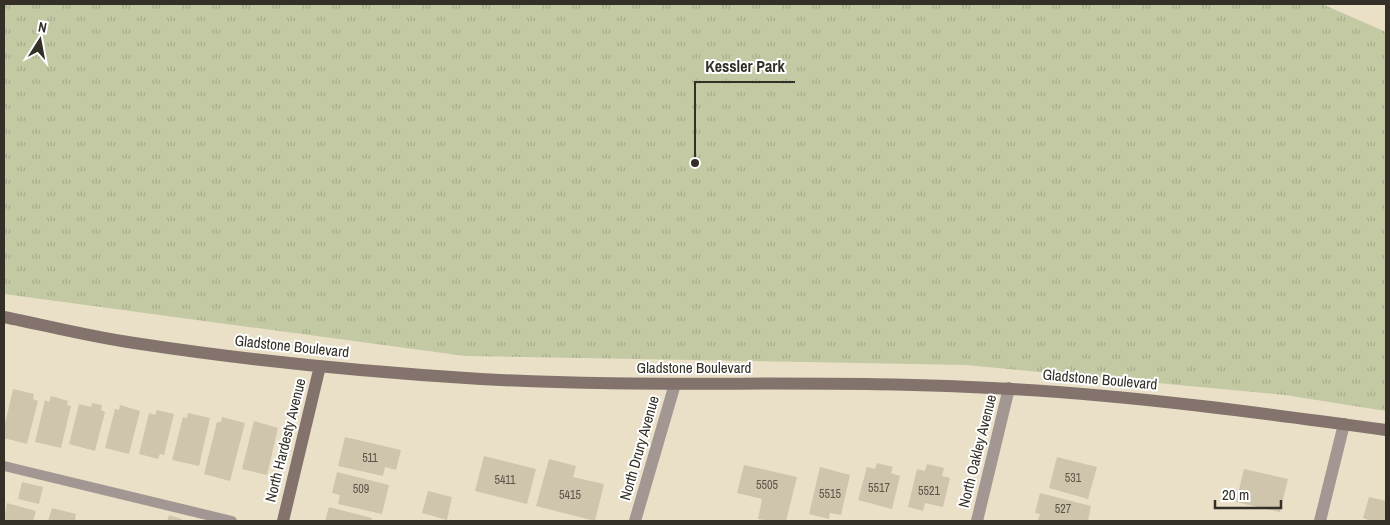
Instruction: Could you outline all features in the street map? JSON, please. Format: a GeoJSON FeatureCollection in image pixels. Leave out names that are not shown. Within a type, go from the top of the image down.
{"type":"FeatureCollection","features":[{"type":"Feature","properties":{"kind":"street","name":"Gladstone Boulevard"},"geometry":{"type":"LineString","coordinates":[[4,317],[138,344],[320,366],[483,379],[675,384],[896,384],[1009,388],[1170,402],[1386,430]]}},
{"type":"Feature","properties":{"kind":"street","name":"North Hardesty Avenue"},"geometry":{"type":"LineString","coordinates":[[283,521],[320,366]]}},
{"type":"Feature","properties":{"kind":"street","name":"North Drury Avenue"},"geometry":{"type":"LineString","coordinates":[[636,521],[675,384]]}},
{"type":"Feature","properties":{"kind":"street","name":"North Oakley Avenue"},"geometry":{"type":"LineString","coordinates":[[977,521],[1009,388]]}},
{"type":"Feature","properties":{"kind":"street"},"geometry":{"type":"LineString","coordinates":[[1320,521],[1344,424]]}},
{"type":"Feature","properties":{"kind":"lane"},"geometry":{"type":"LineString","coordinates":[[4,466],[232,521]]}},
{"type":"Feature","properties":{"kind":"green space"},"geometry":{"type":"Polygon","coordinates":[[[4,4],[1322,4],[1386,32],[1386,411],[1285,395],[966,365],[465,356],[4,294],[4,4]]]}},
{"type":"Feature","properties":{"kind":"building"},"geometry":{"type":"Polygon","coordinates":[[[13,389],[34,394],[33,399],[38,401],[27,444],[4,438],[4,428],[13,389]]]}},
{"type":"Feature","properties":{"kind":"building"},"geometry":{"type":"Polygon","coordinates":[[[51,396],[68,401],[67,405],[71,406],[61,448],[35,442],[45,400],[49,402],[51,396]]]}},
{"type":"Feature","properties":{"kind":"building"},"geometry":{"type":"Polygon","coordinates":[[[92,403],[102,405],[101,410],[105,412],[95,451],[69,444],[79,404],[91,407],[92,403]]]}},
{"type":"Feature","properties":{"kind":"building"},"geometry":{"type":"Polygon","coordinates":[[[120,405],[140,411],[129,454],[105,448],[115,409],[119,410],[120,405]]]}},
{"type":"Feature","properties":{"kind":"building"},"geometry":{"type":"Polygon","coordinates":[[[157,410],[174,414],[164,455],[160,454],[158,459],[139,454],[149,413],[155,415],[157,410]]]}},
{"type":"Feature","properties":{"kind":"building"},"geometry":{"type":"Polygon","coordinates":[[[188,413],[210,418],[199,466],[172,460],[183,417],[187,418],[188,413]]]}},
{"type":"Feature","properties":{"kind":"building"},"geometry":{"type":"Polygon","coordinates":[[[222,417],[245,423],[230,481],[204,474],[217,422],[221,422],[222,417]]]}},
{"type":"Feature","properties":{"kind":"building"},"geometry":{"type":"Polygon","coordinates":[[[254,421],[278,428],[267,475],[242,469],[254,421]]]}},
{"type":"Feature","properties":{"kind":"building"},"geometry":{"type":"Polygon","coordinates":[[[345,437],[401,450],[396,470],[385,467],[383,476],[338,466],[345,437]]]}},
{"type":"Feature","properties":{"kind":"building"},"geometry":{"type":"Polygon","coordinates":[[[484,456],[536,469],[527,504],[475,491],[484,456]]]}},
{"type":"Feature","properties":{"kind":"building"},"geometry":{"type":"Polygon","coordinates":[[[1057,457],[1097,467],[1088,499],[1049,488],[1057,457]]]}},
{"type":"Feature","properties":{"kind":"building"},"geometry":{"type":"Polygon","coordinates":[[[549,459],[576,466],[573,477],[604,484],[595,521],[536,506],[549,459]]]}},
{"type":"Feature","properties":{"kind":"building"},"geometry":{"type":"Polygon","coordinates":[[[877,463],[893,467],[891,473],[900,476],[892,509],[858,500],[867,467],[875,469],[877,463]]]}},
{"type":"Feature","properties":{"kind":"building"},"geometry":{"type":"Polygon","coordinates":[[[927,464],[944,468],[942,476],[950,478],[943,507],[925,503],[923,511],[908,507],[917,469],[925,471],[927,464]]]}},
{"type":"Feature","properties":{"kind":"building"},"geometry":{"type":"Polygon","coordinates":[[[744,465],[797,477],[786,521],[758,519],[762,499],[737,493],[744,465]]]}},
{"type":"Feature","properties":{"kind":"building"},"geometry":{"type":"Polygon","coordinates":[[[820,467],[850,475],[841,515],[830,513],[829,519],[809,514],[820,467]]]}},
{"type":"Feature","properties":{"kind":"building"},"geometry":{"type":"Polygon","coordinates":[[[1244,469],[1288,479],[1280,512],[1236,502],[1244,469]]]}},
{"type":"Feature","properties":{"kind":"building"},"geometry":{"type":"Polygon","coordinates":[[[337,472],[389,485],[382,514],[338,504],[340,495],[332,493],[337,472]]]}},
{"type":"Feature","properties":{"kind":"building"},"geometry":{"type":"Polygon","coordinates":[[[22,482],[43,487],[39,504],[18,499],[22,482]]]}},
{"type":"Feature","properties":{"kind":"building"},"geometry":{"type":"Polygon","coordinates":[[[428,491],[452,497],[447,520],[422,513],[428,491]]]}},
{"type":"Feature","properties":{"kind":"building"},"geometry":{"type":"Polygon","coordinates":[[[1040,493],[1091,506],[1088,521],[1038,520],[1040,514],[1035,513],[1040,493]]]}},
{"type":"Feature","properties":{"kind":"building"},"geometry":{"type":"Polygon","coordinates":[[[1369,497],[1386,501],[1386,521],[1371,521],[1363,518],[1369,497]]]}},
{"type":"Feature","properties":{"kind":"building"},"geometry":{"type":"Polygon","coordinates":[[[7,503],[36,511],[33,521],[4,521],[7,503]]]}},
{"type":"Feature","properties":{"kind":"building"},"geometry":{"type":"Polygon","coordinates":[[[329,507],[372,518],[371,521],[325,521],[329,507]]]}},
{"type":"Feature","properties":{"kind":"building"},"geometry":{"type":"Polygon","coordinates":[[[52,508],[76,514],[75,521],[48,521],[52,508]]]}},
{"type":"Feature","properties":{"kind":"building"},"geometry":{"type":"Polygon","coordinates":[[[169,515],[182,519],[181,521],[167,521],[169,515]]]}},
{"type":"Feature","properties":{"kind":"place","name":"Kessler Park"},"geometry":{"type":"Point","coordinates":[695,163]}}]}
